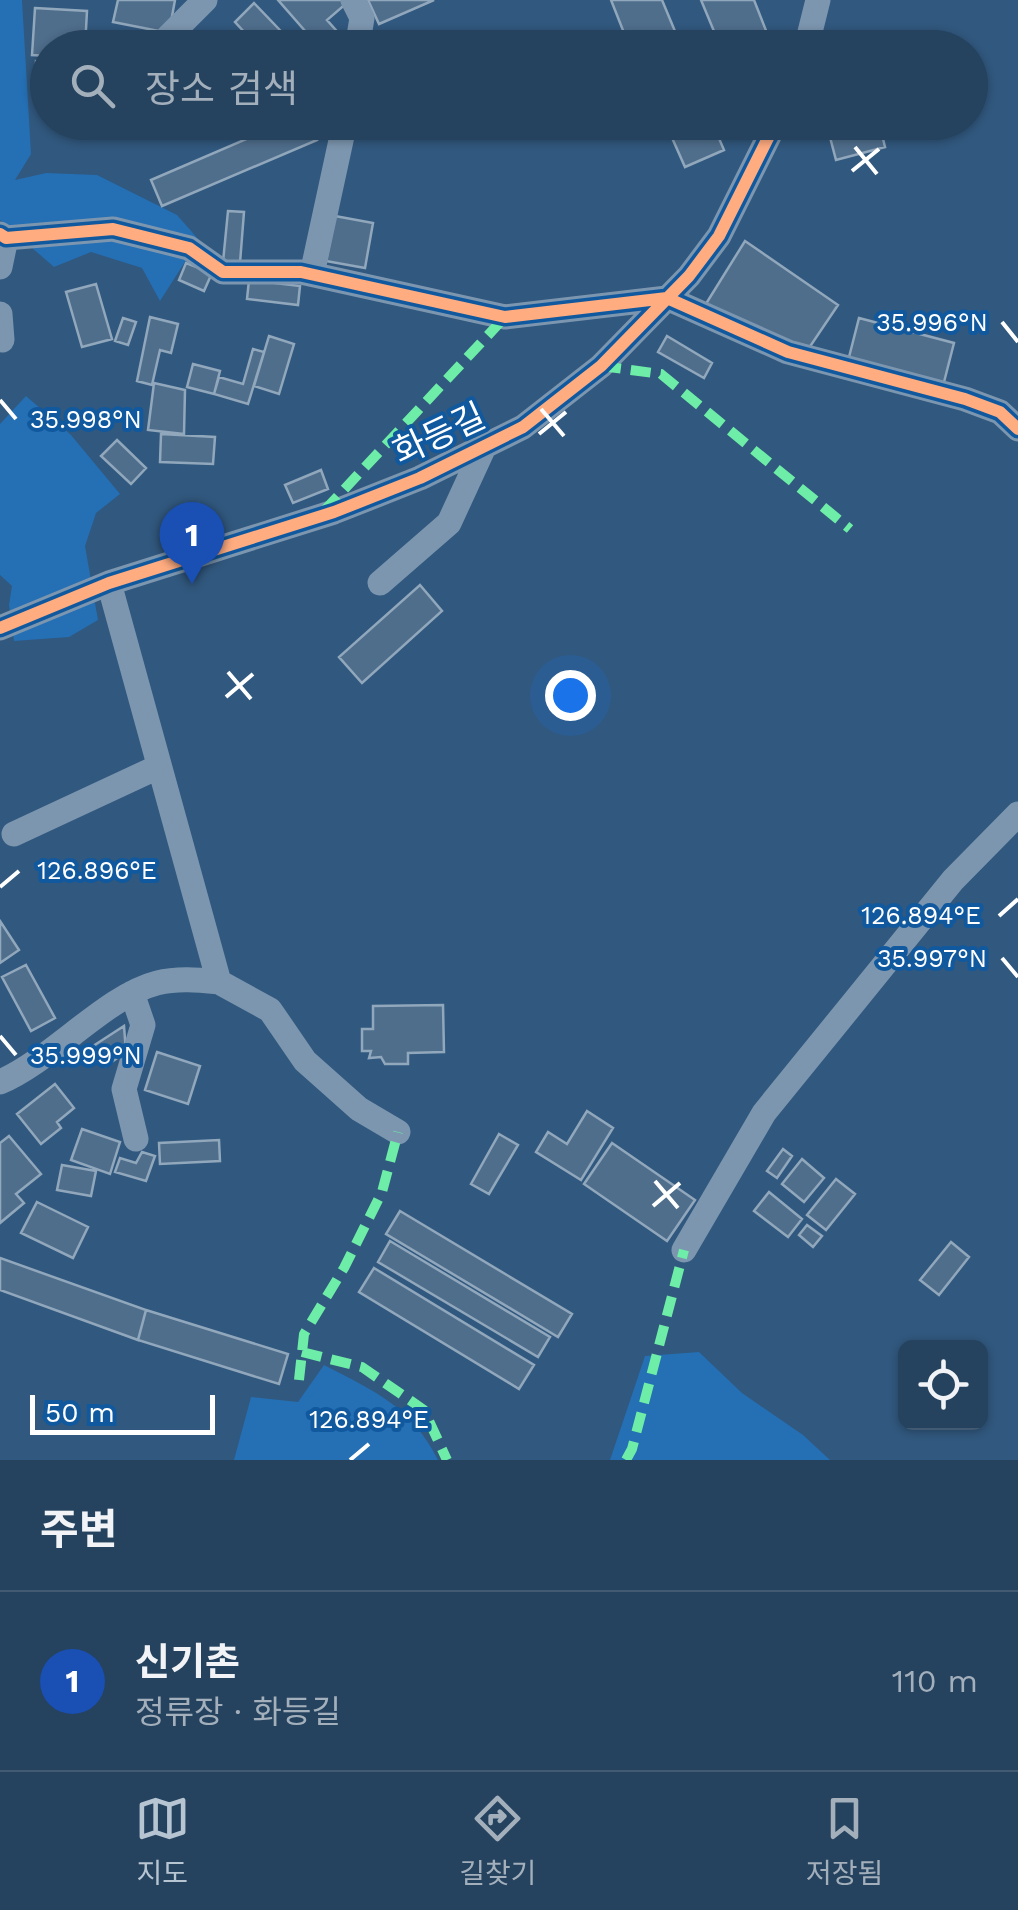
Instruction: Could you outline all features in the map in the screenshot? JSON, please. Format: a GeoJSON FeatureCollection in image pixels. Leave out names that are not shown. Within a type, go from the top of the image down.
{"type":"FeatureCollection","features":[{"type":"Feature","properties":{"kind":"street"},"geometry":{"type":"LineString","coordinates":[[175,30],[205,0]]}},
{"type":"Feature","properties":{"kind":"street"},"geometry":{"type":"LineString","coordinates":[[353,0],[362,18],[360,30]]}},
{"type":"Feature","properties":{"kind":"street"},"geometry":{"type":"LineString","coordinates":[[810,30],[818,0]]}},
{"type":"Feature","properties":{"kind":"street"},"geometry":{"type":"LineString","coordinates":[[312,274],[340,140]]}},
{"type":"Feature","properties":{"kind":"street","name":"화등길"},"geometry":{"type":"LineString","coordinates":[[0,628],[109,584],[334,512],[420,478],[524,428],[601,366],[689,276],[719,236],[767,140]]}},
{"type":"Feature","properties":{"kind":"street"},"geometry":{"type":"LineString","coordinates":[[0,266],[3,236],[113,229],[189,248],[223,272],[312,274],[504,317],[667,298],[788,352],[982,405],[1000,412],[1018,429]]}},
{"type":"Feature","properties":{"kind":"street"},"geometry":{"type":"LineString","coordinates":[[380,583],[449,524],[484,446]]}},
{"type":"Feature","properties":{"kind":"street"},"geometry":{"type":"LineString","coordinates":[[109,584],[219,982]]}},
{"type":"Feature","properties":{"kind":"street"},"geometry":{"type":"LineString","coordinates":[[14,834],[158,768]]}},
{"type":"Feature","properties":{"kind":"street"},"geometry":{"type":"LineString","coordinates":[[684,1250],[764,1113],[953,880],[1018,814]]}},
{"type":"Feature","properties":{"kind":"street"},"geometry":{"type":"LineString","coordinates":[[0,1082],[48,1054],[132,993],[156,983],[181,979],[219,982],[270,1010],[305,1061],[359,1109],[398,1132]]}},
{"type":"Feature","properties":{"kind":"street"},"geometry":{"type":"LineString","coordinates":[[132,993],[143,1025],[124,1089],[136,1139]]}},
{"type":"Feature","properties":{"kind":"shaded area"},"geometry":{"type":"Polygon","coordinates":[[[0,0],[22,0],[31,154],[15,180],[46,173],[97,175],[177,215],[199,240],[160,301],[142,268],[91,252],[54,267],[0,220],[0,0]]]}},
{"type":"Feature","properties":{"kind":"shaded area"},"geometry":{"type":"Polygon","coordinates":[[[26,396],[71,435],[120,494],[96,513],[85,546],[98,620],[69,637],[14,641],[9,605],[12,586],[0,575],[0,424],[26,396]]]}},
{"type":"Feature","properties":{"kind":"shaded area"},"geometry":{"type":"Polygon","coordinates":[[[699,1352],[742,1393],[803,1435],[830,1460],[610,1460],[645,1356],[699,1352]]]}},
{"type":"Feature","properties":{"kind":"shaded area"},"geometry":{"type":"Polygon","coordinates":[[[324,1365],[390,1402],[416,1426],[438,1460],[234,1460],[251,1397],[298,1402],[324,1365]]]}},
{"type":"Feature","properties":{"kind":"building"},"geometry":{"type":"Polygon","coordinates":[[[118,0],[175,0],[170,30],[113,22],[118,0]]]}},
{"type":"Feature","properties":{"kind":"building"},"geometry":{"type":"Polygon","coordinates":[[[278,0],[348,2],[327,20],[336,30],[304,30],[278,0]]]}},
{"type":"Feature","properties":{"kind":"building"},"geometry":{"type":"Polygon","coordinates":[[[368,0],[434,0],[379,24],[368,0]]]}},
{"type":"Feature","properties":{"kind":"building"},"geometry":{"type":"Polygon","coordinates":[[[611,0],[662,0],[674,30],[623,30],[611,0]]]}},
{"type":"Feature","properties":{"kind":"building"},"geometry":{"type":"Polygon","coordinates":[[[701,0],[754,0],[766,30],[714,30],[701,0]]]}},
{"type":"Feature","properties":{"kind":"building"},"geometry":{"type":"Polygon","coordinates":[[[254,3],[280,30],[242,30],[235,22],[254,3]]]}},
{"type":"Feature","properties":{"kind":"building"},"geometry":{"type":"Polygon","coordinates":[[[35,8],[87,11],[86,30],[34,30],[35,8]]]}},
{"type":"Feature","properties":{"kind":"building"},"geometry":{"type":"Polygon","coordinates":[[[244,140],[317,140],[162,206],[151,180],[244,140]]]}},
{"type":"Feature","properties":{"kind":"building"},"geometry":{"type":"Polygon","coordinates":[[[673,140],[720,140],[724,150],[685,167],[673,140]]]}},
{"type":"Feature","properties":{"kind":"building"},"geometry":{"type":"Polygon","coordinates":[[[831,140],[883,140],[885,147],[836,160],[831,140]]]}},
{"type":"Feature","properties":{"kind":"building"},"geometry":{"type":"Polygon","coordinates":[[[228,211],[244,212],[240,263],[223,262],[228,211]]]}},
{"type":"Feature","properties":{"kind":"building"},"geometry":{"type":"Polygon","coordinates":[[[335,216],[373,223],[365,268],[326,261],[335,216]]]}},
{"type":"Feature","properties":{"kind":"building"},"geometry":{"type":"Polygon","coordinates":[[[745,241],[838,305],[807,351],[704,307],[745,241]]]}},
{"type":"Feature","properties":{"kind":"building"},"geometry":{"type":"Polygon","coordinates":[[[186,263],[212,273],[204,291],[179,280],[186,263]]]}},
{"type":"Feature","properties":{"kind":"building"},"geometry":{"type":"Polygon","coordinates":[[[249,280],[300,286],[298,305],[247,299],[249,280]]]}},
{"type":"Feature","properties":{"kind":"building"},"geometry":{"type":"Polygon","coordinates":[[[96,284],[112,339],[82,347],[66,292],[96,284]]]}},
{"type":"Feature","properties":{"kind":"building"},"geometry":{"type":"Polygon","coordinates":[[[150,317],[178,324],[171,353],[160,350],[152,385],[137,381],[150,317]]]}},
{"type":"Feature","properties":{"kind":"building"},"geometry":{"type":"Polygon","coordinates":[[[123,318],[136,322],[128,345],[115,341],[123,318]]]}},
{"type":"Feature","properties":{"kind":"building"},"geometry":{"type":"Polygon","coordinates":[[[859,318],[954,343],[943,386],[848,361],[859,318]]]}},
{"type":"Feature","properties":{"kind":"building"},"geometry":{"type":"Polygon","coordinates":[[[269,336],[294,344],[279,394],[254,386],[269,336]]]}},
{"type":"Feature","properties":{"kind":"building"},"geometry":{"type":"Polygon","coordinates":[[[667,336],[712,363],[704,378],[658,352],[667,336]]]}},
{"type":"Feature","properties":{"kind":"building"},"geometry":{"type":"Polygon","coordinates":[[[253,349],[264,352],[248,404],[214,394],[219,377],[243,384],[253,349]]]}},
{"type":"Feature","properties":{"kind":"building"},"geometry":{"type":"Polygon","coordinates":[[[193,364],[220,371],[214,394],[187,387],[193,364]]]}},
{"type":"Feature","properties":{"kind":"building"},"geometry":{"type":"Polygon","coordinates":[[[154,383],[185,390],[184,434],[148,430],[154,383]]]}},
{"type":"Feature","properties":{"kind":"building"},"geometry":{"type":"Polygon","coordinates":[[[161,434],[215,437],[213,464],[160,462],[161,434]]]}},
{"type":"Feature","properties":{"kind":"building"},"geometry":{"type":"Polygon","coordinates":[[[117,440],[146,468],[131,484],[101,456],[117,440]]]}},
{"type":"Feature","properties":{"kind":"building"},"geometry":{"type":"Polygon","coordinates":[[[321,470],[328,489],[293,503],[285,485],[321,470]]]}},
{"type":"Feature","properties":{"kind":"building"},"geometry":{"type":"Polygon","coordinates":[[[420,585],[442,611],[362,683],[339,657],[420,585]]]}},
{"type":"Feature","properties":{"kind":"building"},"geometry":{"type":"Polygon","coordinates":[[[0,921],[19,950],[0,963],[0,921]]]}},
{"type":"Feature","properties":{"kind":"building"},"geometry":{"type":"Polygon","coordinates":[[[26,965],[55,1018],[31,1031],[2,977],[26,965]]]}},
{"type":"Feature","properties":{"kind":"building"},"geometry":{"type":"Polygon","coordinates":[[[443,1005],[444,1052],[408,1053],[408,1064],[385,1064],[381,1057],[369,1058],[371,1051],[362,1051],[362,1029],[373,1029],[373,1006],[443,1005]]]}},
{"type":"Feature","properties":{"kind":"building"},"geometry":{"type":"Polygon","coordinates":[[[124,1026],[126,1052],[106,1066],[93,1046],[124,1026]]]}},
{"type":"Feature","properties":{"kind":"building"},"geometry":{"type":"Polygon","coordinates":[[[157,1052],[200,1066],[188,1104],[145,1090],[157,1052]]]}},
{"type":"Feature","properties":{"kind":"building"},"geometry":{"type":"Polygon","coordinates":[[[55,1084],[74,1108],[57,1122],[61,1128],[41,1144],[17,1114],[55,1084]]]}},
{"type":"Feature","properties":{"kind":"building"},"geometry":{"type":"Polygon","coordinates":[[[587,1111],[613,1128],[581,1180],[536,1152],[548,1132],[567,1144],[587,1111]]]}},
{"type":"Feature","properties":{"kind":"building"},"geometry":{"type":"Polygon","coordinates":[[[82,1129],[120,1142],[110,1174],[71,1160],[82,1129]]]}},
{"type":"Feature","properties":{"kind":"building"},"geometry":{"type":"Polygon","coordinates":[[[499,1134],[518,1145],[489,1194],[471,1184],[499,1134]]]}},
{"type":"Feature","properties":{"kind":"building"},"geometry":{"type":"Polygon","coordinates":[[[9,1136],[41,1174],[16,1194],[24,1203],[0,1223],[0,1143],[9,1136]]]}},
{"type":"Feature","properties":{"kind":"building"},"geometry":{"type":"Polygon","coordinates":[[[219,1140],[220,1161],[160,1164],[159,1143],[219,1140]]]}},
{"type":"Feature","properties":{"kind":"building"},"geometry":{"type":"Polygon","coordinates":[[[612,1143],[695,1200],[667,1241],[584,1184],[612,1143]]]}},
{"type":"Feature","properties":{"kind":"building"},"geometry":{"type":"Polygon","coordinates":[[[783,1149],[792,1156],[777,1178],[767,1171],[783,1149]]]}},
{"type":"Feature","properties":{"kind":"building"},"geometry":{"type":"Polygon","coordinates":[[[142,1152],[155,1156],[146,1181],[115,1172],[120,1158],[136,1163],[142,1152]]]}},
{"type":"Feature","properties":{"kind":"building"},"geometry":{"type":"Polygon","coordinates":[[[802,1159],[824,1178],[804,1202],[782,1184],[802,1159]]]}},
{"type":"Feature","properties":{"kind":"building"},"geometry":{"type":"Polygon","coordinates":[[[62,1165],[96,1171],[91,1196],[57,1190],[62,1165]]]}},
{"type":"Feature","properties":{"kind":"building"},"geometry":{"type":"Polygon","coordinates":[[[836,1179],[855,1194],[826,1230],[807,1215],[836,1179]]]}},
{"type":"Feature","properties":{"kind":"building"},"geometry":{"type":"Polygon","coordinates":[[[769,1192],[802,1219],[788,1237],[754,1211],[769,1192]]]}},
{"type":"Feature","properties":{"kind":"building"},"geometry":{"type":"Polygon","coordinates":[[[37,1202],[88,1227],[73,1258],[21,1233],[37,1202]]]}},
{"type":"Feature","properties":{"kind":"building"},"geometry":{"type":"Polygon","coordinates":[[[400,1211],[572,1314],[558,1337],[386,1234],[400,1211]]]}},
{"type":"Feature","properties":{"kind":"building"},"geometry":{"type":"Polygon","coordinates":[[[807,1225],[822,1236],[813,1247],[799,1235],[807,1225]]]}},
{"type":"Feature","properties":{"kind":"building"},"geometry":{"type":"Polygon","coordinates":[[[390,1241],[550,1337],[538,1357],[378,1262],[390,1241]]]}},
{"type":"Feature","properties":{"kind":"building"},"geometry":{"type":"Polygon","coordinates":[[[951,1242],[969,1257],[939,1295],[920,1280],[951,1242]]]}},
{"type":"Feature","properties":{"kind":"building"},"geometry":{"type":"Polygon","coordinates":[[[0,1258],[146,1310],[138,1340],[0,1290],[0,1258]]]}},
{"type":"Feature","properties":{"kind":"building"},"geometry":{"type":"Polygon","coordinates":[[[374,1268],[534,1365],[519,1389],[359,1292],[374,1268]]]}},
{"type":"Feature","properties":{"kind":"building"},"geometry":{"type":"Polygon","coordinates":[[[146,1310],[288,1354],[279,1384],[138,1340],[146,1310]]]}},
{"type":"Feature","properties":{"kind":"marked path"},"geometry":{"type":"LineString","coordinates":[[324,511],[505,317]]}},
{"type":"Feature","properties":{"kind":"marked path"},"geometry":{"type":"LineString","coordinates":[[601,366],[661,374],[850,529]]}},
{"type":"Feature","properties":{"kind":"marked path"},"geometry":{"type":"LineString","coordinates":[[299,1380],[304,1334],[344,1268],[382,1192],[398,1132]]}},
{"type":"Feature","properties":{"kind":"marked path"},"geometry":{"type":"LineString","coordinates":[[626,1460],[684,1250]]}},
{"type":"Feature","properties":{"kind":"marked path"},"geometry":{"type":"LineString","coordinates":[[302,1352],[362,1367],[424,1410],[447,1460]]}},
{"type":"Feature","properties":{"kind":"cycle path"},"geometry":{"type":"LineString","coordinates":[[0,628],[109,583],[334,512],[420,478],[523,427],[601,366],[689,276],[719,236],[767,140]]}},
{"type":"Feature","properties":{"kind":"cycle path"},"geometry":{"type":"LineString","coordinates":[[0,234],[6,238],[113,229],[189,248],[223,272],[301,272],[505,317],[667,298],[788,352],[1000,412],[1018,429]]}},
{"type":"Feature","properties":{"kind":"place","name":"신기촌"},"geometry":{"type":"Point","coordinates":[192,584]}}]}
